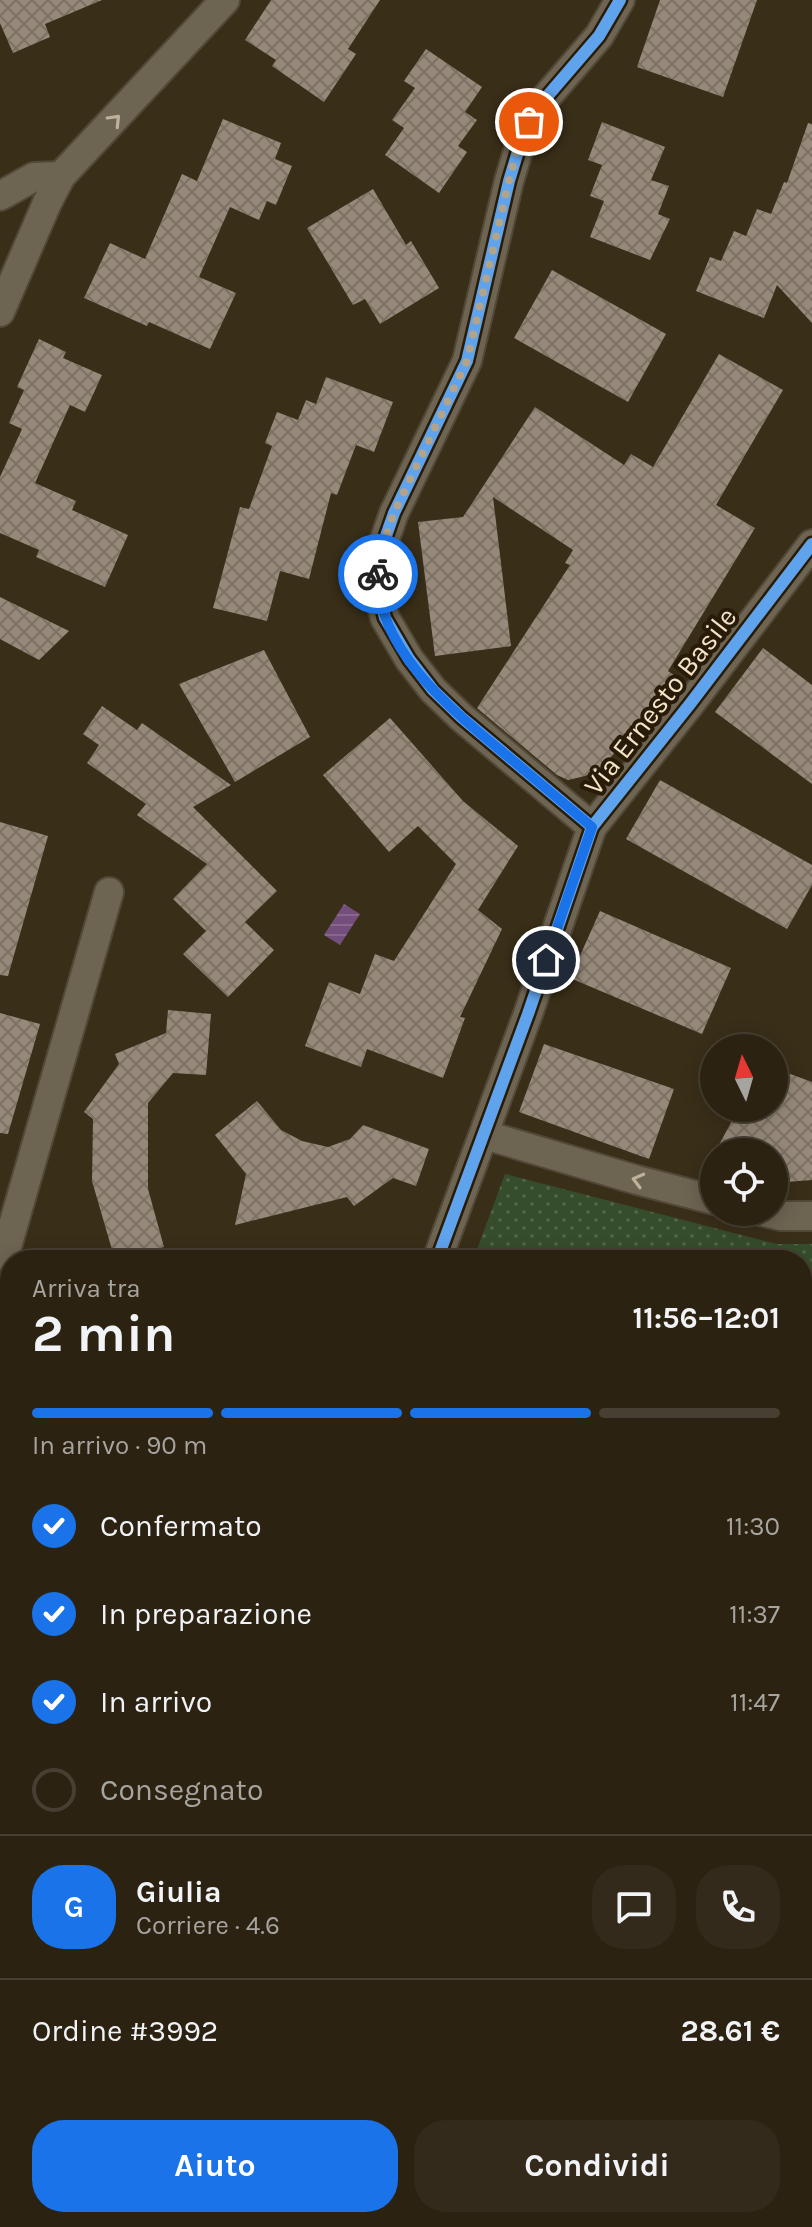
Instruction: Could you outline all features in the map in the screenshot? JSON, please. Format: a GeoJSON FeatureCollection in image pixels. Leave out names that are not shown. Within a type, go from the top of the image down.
{"type":"FeatureCollection","features":[{"type":"Feature","properties":{"kind":"street"},"geometry":{"type":"LineString","coordinates":[[0,312],[61,176],[225,0]]}},
{"type":"Feature","properties":{"kind":"street"},"geometry":{"type":"LineString","coordinates":[[592,827],[433,690],[409,659],[385,618],[378,578],[380,553],[394,513],[467,361],[522,138],[538,107],[599,36],[620,0]]}},
{"type":"Feature","properties":{"kind":"street"},"geometry":{"type":"LineString","coordinates":[[0,196],[34,177],[61,176]]}},
{"type":"Feature","properties":{"kind":"street","name":"Via Ernesto Basile"},"geometry":{"type":"LineString","coordinates":[[441,1250],[485,1135],[592,827],[812,544]]}},
{"type":"Feature","properties":{"kind":"street"},"geometry":{"type":"LineString","coordinates":[[6,1250],[109,892]]}},
{"type":"Feature","properties":{"kind":"street"},"geometry":{"type":"LineString","coordinates":[[485,1135],[700,1196]]}},
{"type":"Feature","properties":{"kind":"street"},"geometry":{"type":"LineString","coordinates":[[788,1216],[812,1216]]}},
{"type":"Feature","properties":{"kind":"green space"},"geometry":{"type":"Polygon","coordinates":[[[505,1174],[777,1244],[812,1244],[812,1250],[477,1250],[505,1174]]]}},
{"type":"Feature","properties":{"kind":"shaded area"},"geometry":{"type":"Polygon","coordinates":[[[344,904],[360,914],[340,945],[324,935],[344,904]]]}},
{"type":"Feature","properties":{"kind":"building"},"geometry":{"type":"Polygon","coordinates":[[[0,0],[102,0],[45,24],[50,37],[13,53],[0,23],[0,0]]]}},
{"type":"Feature","properties":{"kind":"building"},"geometry":{"type":"Polygon","coordinates":[[[271,0],[380,0],[348,49],[356,54],[324,102],[272,66],[276,60],[245,40],[271,0]]]}},
{"type":"Feature","properties":{"kind":"building"},"geometry":{"type":"Polygon","coordinates":[[[660,0],[757,0],[723,97],[637,67],[660,0]]]}},
{"type":"Feature","properties":{"kind":"building"},"geometry":{"type":"Polygon","coordinates":[[[426,49],[482,87],[465,112],[477,120],[458,146],[467,152],[439,193],[385,155],[404,128],[392,120],[415,88],[404,81],[426,49]]]}},
{"type":"Feature","properties":{"kind":"building"},"geometry":{"type":"Polygon","coordinates":[[[223,119],[281,143],[275,159],[292,166],[276,205],[267,201],[259,220],[230,207],[199,277],[236,293],[210,349],[84,298],[110,243],[145,259],[182,174],[197,181],[223,119]]]}},
{"type":"Feature","properties":{"kind":"building"},"geometry":{"type":"Polygon","coordinates":[[[602,122],[665,147],[651,180],[669,186],[658,214],[670,219],[650,260],[590,237],[604,201],[590,196],[602,165],[588,160],[602,122]]]}},
{"type":"Feature","properties":{"kind":"building"},"geometry":{"type":"Polygon","coordinates":[[[808,123],[812,124],[812,323],[777,285],[764,318],[696,291],[710,257],[721,261],[734,231],[746,236],[757,209],[771,214],[784,182],[787,183],[808,123]]]}},
{"type":"Feature","properties":{"kind":"building"},"geometry":{"type":"Polygon","coordinates":[[[373,189],[406,245],[411,241],[439,288],[380,324],[365,299],[353,305],[307,228],[373,189]]]}},
{"type":"Feature","properties":{"kind":"building"},"geometry":{"type":"Polygon","coordinates":[[[552,270],[666,334],[628,402],[514,338],[552,270]]]}},
{"type":"Feature","properties":{"kind":"building"},"geometry":{"type":"Polygon","coordinates":[[[39,339],[66,352],[63,358],[102,375],[85,412],[70,405],[35,483],[76,501],[72,510],[128,535],[105,587],[36,557],[39,550],[0,533],[0,477],[22,429],[9,423],[24,390],[17,387],[39,339]]]}},
{"type":"Feature","properties":{"kind":"building"},"geometry":{"type":"Polygon","coordinates":[[[719,354],[783,390],[716,505],[755,528],[668,671],[674,675],[602,769],[568,780],[557,775],[477,708],[570,565],[565,563],[573,550],[493,497],[511,646],[435,656],[418,522],[463,517],[535,407],[624,465],[631,454],[653,467],[719,354]]]}},
{"type":"Feature","properties":{"kind":"building"},"geometry":{"type":"Polygon","coordinates":[[[326,377],[393,402],[374,452],[356,445],[337,495],[331,493],[309,579],[280,571],[267,621],[213,608],[240,507],[249,509],[272,446],[265,443],[277,412],[298,420],[306,400],[316,404],[326,377]]]}},
{"type":"Feature","properties":{"kind":"building"},"geometry":{"type":"Polygon","coordinates":[[[0,597],[69,631],[39,660],[0,639],[0,597]]]}},
{"type":"Feature","properties":{"kind":"building"},"geometry":{"type":"Polygon","coordinates":[[[763,648],[812,685],[812,784],[715,712],[763,648]]]}},
{"type":"Feature","properties":{"kind":"building"},"geometry":{"type":"Polygon","coordinates":[[[264,650],[310,737],[235,782],[179,684],[264,650]]]}},
{"type":"Feature","properties":{"kind":"building"},"geometry":{"type":"Polygon","coordinates":[[[102,706],[137,730],[142,723],[231,785],[193,807],[277,891],[245,922],[274,950],[228,997],[183,954],[206,931],[173,899],[207,864],[137,815],[146,804],[87,763],[99,745],[83,734],[102,706]]]}},
{"type":"Feature","properties":{"kind":"building"},"geometry":{"type":"Polygon","coordinates":[[[390,718],[463,801],[518,846],[478,910],[502,929],[460,1017],[465,1018],[443,1078],[367,1049],[361,1067],[305,1046],[329,982],[360,994],[375,954],[394,961],[456,864],[418,826],[389,852],[323,775],[390,718]]]}},
{"type":"Feature","properties":{"kind":"building"},"geometry":{"type":"Polygon","coordinates":[[[660,780],[812,865],[812,885],[787,929],[626,839],[660,780]]]}},
{"type":"Feature","properties":{"kind":"building"},"geometry":{"type":"Polygon","coordinates":[[[0,822],[48,836],[8,976],[0,975],[0,822]]]}},
{"type":"Feature","properties":{"kind":"building"},"geometry":{"type":"Polygon","coordinates":[[[600,911],[731,968],[702,1034],[570,978],[600,911]]]}},
{"type":"Feature","properties":{"kind":"building"},"geometry":{"type":"Polygon","coordinates":[[[168,1010],[211,1014],[206,1075],[173,1073],[148,1103],[148,1189],[164,1247],[112,1250],[92,1181],[93,1119],[84,1112],[119,1064],[115,1054],[166,1033],[168,1010]]]}},
{"type":"Feature","properties":{"kind":"building"},"geometry":{"type":"Polygon","coordinates":[[[0,1013],[40,1024],[8,1134],[0,1133],[0,1013]]]}},
{"type":"Feature","properties":{"kind":"building"},"geometry":{"type":"Polygon","coordinates":[[[544,1044],[674,1089],[649,1159],[519,1112],[544,1044]]]}},
{"type":"Feature","properties":{"kind":"building"},"geometry":{"type":"Polygon","coordinates":[[[788,1073],[812,1082],[812,1180],[788,1182],[788,1138],[723,1138],[731,1122],[788,1122],[788,1073]]]}},
{"type":"Feature","properties":{"kind":"building"},"geometry":{"type":"Polygon","coordinates":[[[257,1101],[281,1130],[302,1141],[328,1147],[350,1139],[363,1125],[429,1149],[416,1186],[393,1178],[354,1206],[347,1197],[235,1225],[246,1174],[215,1135],[257,1101]]]}},
{"type":"Feature","properties":{"kind":"cycle path"},"geometry":{"type":"LineString","coordinates":[[592,827],[433,690],[409,659],[385,618],[378,578],[380,553],[394,513],[467,361],[522,138],[538,107],[599,36],[620,0]]}},
{"type":"Feature","properties":{"kind":"cycle path"},"geometry":{"type":"LineString","coordinates":[[441,1250],[528,1014],[592,827],[812,544]]}},
{"type":"Feature","properties":{"kind":"way so far"},"geometry":{"type":"LineString","coordinates":[[378,574],[380,553],[394,513],[467,361],[516,153],[529,122]]}},
{"type":"Feature","properties":{"kind":"route"},"geometry":{"type":"LineString","coordinates":[[378,574],[378,591],[385,618],[409,659],[433,690],[592,827],[546,960]]}}]}
